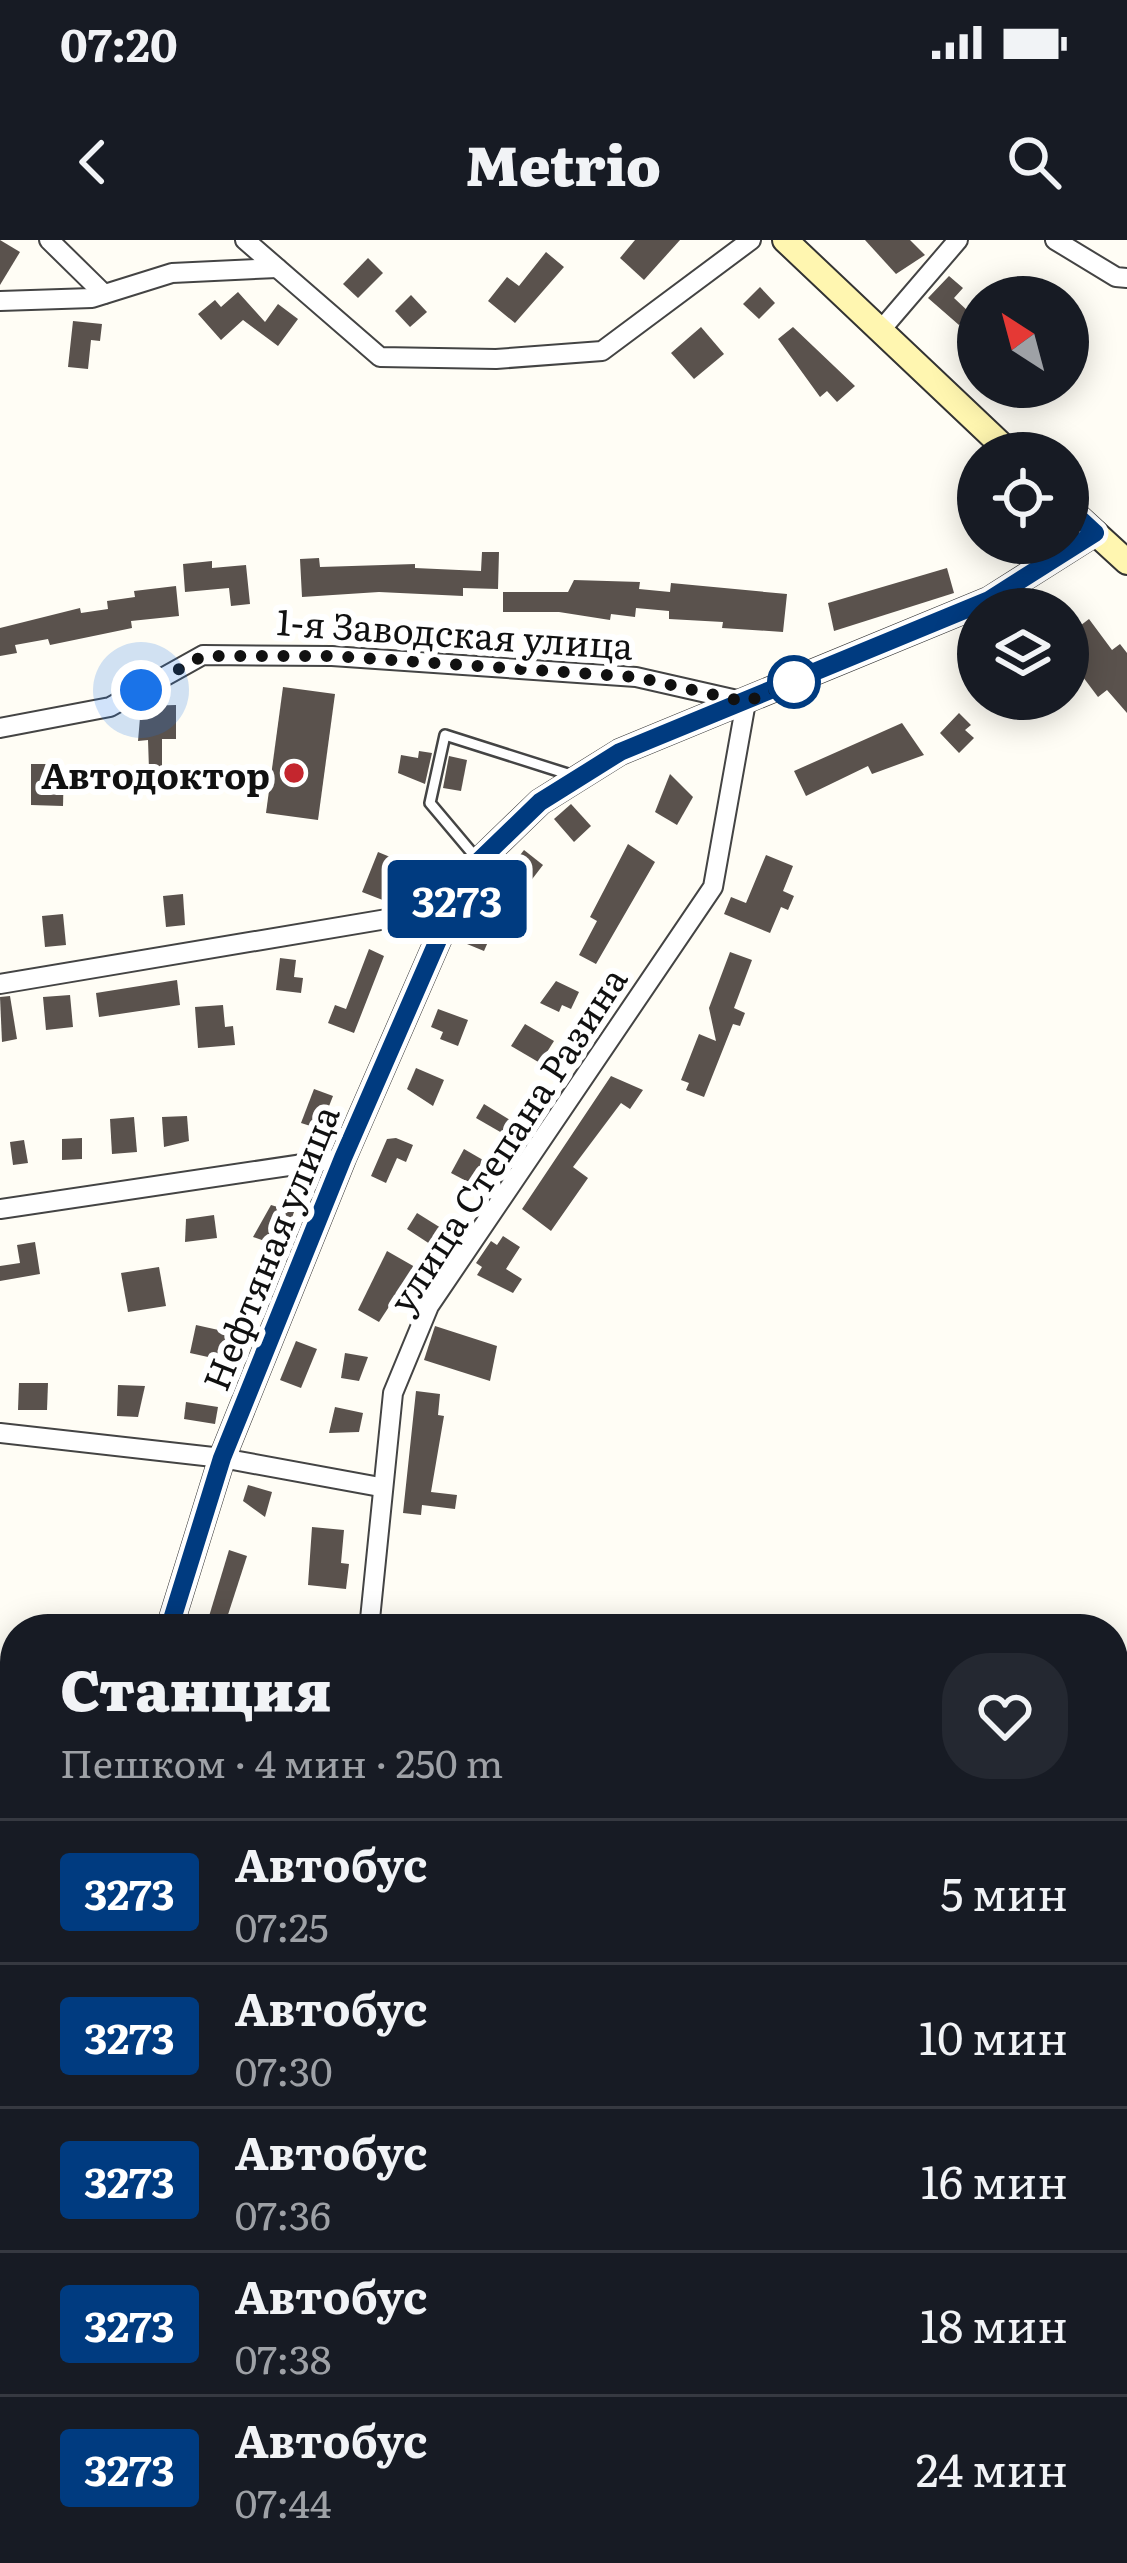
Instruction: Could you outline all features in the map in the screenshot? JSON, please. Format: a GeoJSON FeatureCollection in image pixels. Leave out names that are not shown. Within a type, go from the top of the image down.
{"type":"FeatureCollection","features":[{"type":"Feature","properties":{"kind":"main road"},"geometry":{"type":"LineString","coordinates":[[785,240],[988,432]]}},
{"type":"Feature","properties":{"kind":"main road"},"geometry":{"type":"LineString","coordinates":[[1089,527],[1127,562]]}},
{"type":"Feature","properties":{"kind":"main road"},"geometry":{"type":"LineString","coordinates":[[746,702],[989,600],[1095,533]]}},
{"type":"Feature","properties":{"kind":"main road","name":"Нефтяная улица"},"geometry":{"type":"LineString","coordinates":[[174,1614],[222,1458],[343,1158],[452,908],[479,861],[508,830],[576,776],[620,752],[746,702]]}},
{"type":"Feature","properties":{"kind":"street"},"geometry":{"type":"LineString","coordinates":[[49,240],[104,294]]}},
{"type":"Feature","properties":{"kind":"street"},"geometry":{"type":"LineString","coordinates":[[245,240],[380,357],[496,359],[602,351],[751,240]]}},
{"type":"Feature","properties":{"kind":"street"},"geometry":{"type":"LineString","coordinates":[[880,331],[958,240]]}},
{"type":"Feature","properties":{"kind":"street"},"geometry":{"type":"LineString","coordinates":[[1055,240],[1117,277],[1127,278]]}},
{"type":"Feature","properties":{"kind":"street"},"geometry":{"type":"LineString","coordinates":[[0,301],[104,294],[172,273],[277,268]]}},
{"type":"Feature","properties":{"kind":"street","name":"1-я Заводская улица"},"geometry":{"type":"LineString","coordinates":[[0,728],[110,707],[203,656],[332,656],[636,677],[746,702]]}},
{"type":"Feature","properties":{"kind":"street","name":"улица Степана Разина"},"geometry":{"type":"LineString","coordinates":[[369,1614],[393,1393],[429,1306],[713,887],[746,702]]}},
{"type":"Feature","properties":{"kind":"street"},"geometry":{"type":"LineString","coordinates":[[0,984],[452,908]]}},
{"type":"Feature","properties":{"kind":"street"},"geometry":{"type":"LineString","coordinates":[[0,1209],[343,1158]]}},
{"type":"Feature","properties":{"kind":"street"},"geometry":{"type":"LineString","coordinates":[[0,1432],[222,1458],[380,1486]]}},
{"type":"Feature","properties":{"kind":"lane"},"geometry":{"type":"LineString","coordinates":[[479,861],[430,803],[445,735],[576,776]]}},
{"type":"Feature","properties":{"kind":"building"},"geometry":{"type":"Polygon","coordinates":[[[0,240],[20,252],[0,285],[0,240]]]}},
{"type":"Feature","properties":{"kind":"building"},"geometry":{"type":"Polygon","coordinates":[[[635,240],[680,240],[644,280],[620,258],[635,240]]]}},
{"type":"Feature","properties":{"kind":"building"},"geometry":{"type":"Polygon","coordinates":[[[865,240],[910,240],[925,255],[896,274],[865,240]]]}},
{"type":"Feature","properties":{"kind":"building"},"geometry":{"type":"Polygon","coordinates":[[[546,252],[564,267],[515,323],[488,301],[507,277],[519,286],[546,252]]]}},
{"type":"Feature","properties":{"kind":"building"},"geometry":{"type":"Polygon","coordinates":[[[368,258],[383,273],[358,298],[343,284],[368,258]]]}},
{"type":"Feature","properties":{"kind":"building"},"geometry":{"type":"Polygon","coordinates":[[[949,276],[957,283],[957,323],[928,298],[949,276]]]}},
{"type":"Feature","properties":{"kind":"building"},"geometry":{"type":"Polygon","coordinates":[[[760,287],[775,303],[759,319],[743,304],[760,287]]]}},
{"type":"Feature","properties":{"kind":"building"},"geometry":{"type":"Polygon","coordinates":[[[238,292],[265,322],[278,304],[298,319],[278,346],[243,320],[221,340],[198,314],[215,300],[221,307],[238,292]]]}},
{"type":"Feature","properties":{"kind":"building"},"geometry":{"type":"Polygon","coordinates":[[[411,295],[427,312],[410,327],[395,311],[411,295]]]}},
{"type":"Feature","properties":{"kind":"building"},"geometry":{"type":"Polygon","coordinates":[[[73,321],[102,324],[100,341],[91,340],[88,369],[68,367],[73,321]]]}},
{"type":"Feature","properties":{"kind":"building"},"geometry":{"type":"Polygon","coordinates":[[[701,327],[724,354],[694,379],[671,353],[701,327]]]}},
{"type":"Feature","properties":{"kind":"building"},"geometry":{"type":"Polygon","coordinates":[[[793,327],[855,386],[837,402],[827,391],[820,397],[778,339],[793,327]]]}},
{"type":"Feature","properties":{"kind":"building"},"geometry":{"type":"Polygon","coordinates":[[[482,552],[499,552],[498,589],[463,588],[463,596],[379,592],[302,597],[300,559],[319,558],[320,567],[415,564],[415,568],[481,571],[482,552]]]}},
{"type":"Feature","properties":{"kind":"building"},"geometry":{"type":"Polygon","coordinates":[[[212,561],[212,568],[246,565],[250,604],[231,606],[229,588],[185,592],[183,564],[212,561]]]}},
{"type":"Feature","properties":{"kind":"building"},"geometry":{"type":"Polygon","coordinates":[[[947,568],[954,593],[834,631],[828,603],[947,568]]]}},
{"type":"Feature","properties":{"kind":"building"},"geometry":{"type":"Polygon","coordinates":[[[574,580],[640,582],[639,589],[670,592],[671,583],[787,594],[783,632],[722,628],[723,622],[669,619],[669,611],[636,608],[635,617],[611,614],[610,620],[559,612],[503,612],[503,592],[568,592],[574,580]]]}},
{"type":"Feature","properties":{"kind":"building"},"geometry":{"type":"Polygon","coordinates":[[[176,586],[179,616],[131,621],[132,628],[50,645],[48,639],[15,645],[17,653],[0,656],[0,628],[80,608],[81,613],[108,609],[107,601],[135,597],[134,591],[176,586]]]}},
{"type":"Feature","properties":{"kind":"building"},"geometry":{"type":"Polygon","coordinates":[[[1089,619],[1112,650],[1120,644],[1127,653],[1127,713],[1107,690],[1098,697],[1089,685],[1089,619]]]}},
{"type":"Feature","properties":{"kind":"building"},"geometry":{"type":"Polygon","coordinates":[[[283,687],[335,694],[318,820],[266,813],[283,687]]]}},
{"type":"Feature","properties":{"kind":"building"},"geometry":{"type":"Polygon","coordinates":[[[176,705],[176,739],[162,739],[162,769],[149,769],[148,740],[138,741],[141,706],[176,705]]]}},
{"type":"Feature","properties":{"kind":"building"},"geometry":{"type":"Polygon","coordinates":[[[957,715],[957,720],[971,725],[965,730],[974,738],[959,753],[940,733],[957,715]]]}},
{"type":"Feature","properties":{"kind":"building"},"geometry":{"type":"Polygon","coordinates":[[[902,723],[924,755],[872,774],[868,766],[806,796],[794,771],[902,723]]]}},
{"type":"Feature","properties":{"kind":"building"},"geometry":{"type":"Polygon","coordinates":[[[419,751],[432,753],[425,784],[398,773],[401,755],[418,758],[419,751]]]}},
{"type":"Feature","properties":{"kind":"building"},"geometry":{"type":"Polygon","coordinates":[[[449,756],[467,760],[461,791],[443,788],[449,756]]]}},
{"type":"Feature","properties":{"kind":"building"},"geometry":{"type":"Polygon","coordinates":[[[31,764],[64,764],[63,806],[31,805],[31,764]]]}},
{"type":"Feature","properties":{"kind":"building"},"geometry":{"type":"Polygon","coordinates":[[[670,774],[693,797],[677,825],[655,812],[670,774]]]}},
{"type":"Feature","properties":{"kind":"building"},"geometry":{"type":"Polygon","coordinates":[[[571,804],[591,826],[574,842],[554,819],[571,804]]]}},
{"type":"Feature","properties":{"kind":"building"},"geometry":{"type":"Polygon","coordinates":[[[628,844],[655,862],[596,964],[579,955],[597,921],[590,917],[628,844]]]}},
{"type":"Feature","properties":{"kind":"building"},"geometry":{"type":"Polygon","coordinates":[[[524,850],[543,865],[523,891],[504,876],[524,850]]]}},
{"type":"Feature","properties":{"kind":"building"},"geometry":{"type":"Polygon","coordinates":[[[378,852],[412,866],[410,872],[421,877],[411,901],[399,897],[393,904],[362,892],[378,852]]]}},
{"type":"Feature","properties":{"kind":"building"},"geometry":{"type":"Polygon","coordinates":[[[766,855],[793,866],[783,891],[794,896],[788,910],[781,907],[770,933],[724,914],[731,897],[746,903],[766,855]]]}},
{"type":"Feature","properties":{"kind":"building"},"geometry":{"type":"Polygon","coordinates":[[[183,894],[185,925],[166,927],[163,896],[183,894]]]}},
{"type":"Feature","properties":{"kind":"building"},"geometry":{"type":"Polygon","coordinates":[[[482,910],[499,917],[484,951],[467,944],[482,910]]]}},
{"type":"Feature","properties":{"kind":"building"},"geometry":{"type":"Polygon","coordinates":[[[63,914],[66,945],[45,947],[42,916],[63,914]]]}},
{"type":"Feature","properties":{"kind":"building"},"geometry":{"type":"Polygon","coordinates":[[[369,949],[384,956],[354,1033],[328,1023],[335,1005],[346,1009],[369,949]]]}},
{"type":"Feature","properties":{"kind":"building"},"geometry":{"type":"Polygon","coordinates":[[[730,952],[752,960],[734,1008],[745,1013],[740,1026],[733,1024],[704,1097],[686,1090],[689,1083],[681,1080],[699,1034],[716,1041],[709,1008],[730,952]]]}},
{"type":"Feature","properties":{"kind":"building"},"geometry":{"type":"Polygon","coordinates":[[[280,958],[296,960],[294,977],[303,978],[301,993],[276,990],[280,958]]]}},
{"type":"Feature","properties":{"kind":"building"},"geometry":{"type":"Polygon","coordinates":[[[177,980],[180,1005],[99,1017],[96,993],[177,980]]]}},
{"type":"Feature","properties":{"kind":"building"},"geometry":{"type":"Polygon","coordinates":[[[556,981],[579,992],[571,1009],[562,1005],[559,1012],[540,1003],[556,981]]]}},
{"type":"Feature","properties":{"kind":"building"},"geometry":{"type":"Polygon","coordinates":[[[70,995],[73,1027],[46,1030],[43,997],[70,995]]]}},
{"type":"Feature","properties":{"kind":"building"},"geometry":{"type":"Polygon","coordinates":[[[10,996],[17,1039],[2,1042],[0,997],[10,996]]]}},
{"type":"Feature","properties":{"kind":"building"},"geometry":{"type":"Polygon","coordinates":[[[223,1005],[225,1027],[233,1026],[235,1045],[198,1048],[195,1007],[223,1005]]]}},
{"type":"Feature","properties":{"kind":"building"},"geometry":{"type":"Polygon","coordinates":[[[438,1009],[468,1020],[458,1046],[440,1039],[443,1032],[431,1027],[438,1009]]]}},
{"type":"Feature","properties":{"kind":"building"},"geometry":{"type":"Polygon","coordinates":[[[525,1024],[554,1041],[540,1063],[511,1046],[525,1024]]]}},
{"type":"Feature","properties":{"kind":"building"},"geometry":{"type":"Polygon","coordinates":[[[416,1068],[444,1080],[433,1106],[407,1089],[416,1068]]]}},
{"type":"Feature","properties":{"kind":"building"},"geometry":{"type":"Polygon","coordinates":[[[611,1076],[643,1090],[630,1109],[621,1103],[573,1167],[588,1178],[551,1231],[522,1209],[611,1076]]]}},
{"type":"Feature","properties":{"kind":"building"},"geometry":{"type":"Polygon","coordinates":[[[314,1089],[333,1096],[320,1129],[301,1123],[314,1089]]]}},
{"type":"Feature","properties":{"kind":"building"},"geometry":{"type":"Polygon","coordinates":[[[484,1104],[510,1120],[502,1133],[476,1118],[484,1104]]]}},
{"type":"Feature","properties":{"kind":"building"},"geometry":{"type":"Polygon","coordinates":[[[187,1116],[189,1141],[164,1147],[162,1117],[187,1116]]]}},
{"type":"Feature","properties":{"kind":"building"},"geometry":{"type":"Polygon","coordinates":[[[134,1117],[137,1152],[112,1154],[110,1119],[134,1117]]]}},
{"type":"Feature","properties":{"kind":"building"},"geometry":{"type":"Polygon","coordinates":[[[82,1138],[82,1159],[62,1160],[62,1139],[82,1138]]]}},
{"type":"Feature","properties":{"kind":"building"},"geometry":{"type":"Polygon","coordinates":[[[387,1139],[413,1145],[406,1162],[397,1158],[386,1183],[371,1176],[387,1139]]]}},
{"type":"Feature","properties":{"kind":"building"},"geometry":{"type":"Polygon","coordinates":[[[24,1140],[28,1163],[13,1165],[10,1142],[24,1140]]]}},
{"type":"Feature","properties":{"kind":"building"},"geometry":{"type":"Polygon","coordinates":[[[464,1149],[483,1160],[470,1183],[451,1173],[464,1149]]]}},
{"type":"Feature","properties":{"kind":"building"},"geometry":{"type":"Polygon","coordinates":[[[271,1205],[294,1212],[282,1247],[253,1237],[271,1205]]]}},
{"type":"Feature","properties":{"kind":"building"},"geometry":{"type":"Polygon","coordinates":[[[417,1213],[441,1228],[430,1244],[407,1229],[417,1213]]]}},
{"type":"Feature","properties":{"kind":"building"},"geometry":{"type":"Polygon","coordinates":[[[214,1215],[217,1238],[185,1242],[186,1219],[214,1215]]]}},
{"type":"Feature","properties":{"kind":"building"},"geometry":{"type":"Polygon","coordinates":[[[503,1236],[520,1247],[506,1269],[522,1279],[513,1293],[477,1275],[482,1267],[476,1263],[491,1241],[497,1245],[503,1236]]]}},
{"type":"Feature","properties":{"kind":"building"},"geometry":{"type":"Polygon","coordinates":[[[35,1242],[40,1274],[0,1281],[0,1266],[20,1263],[17,1245],[35,1242]]]}},
{"type":"Feature","properties":{"kind":"building"},"geometry":{"type":"Polygon","coordinates":[[[387,1251],[415,1267],[379,1322],[358,1310],[387,1251]]]}},
{"type":"Feature","properties":{"kind":"building"},"geometry":{"type":"Polygon","coordinates":[[[159,1267],[166,1306],[128,1312],[121,1273],[159,1267]]]}},
{"type":"Feature","properties":{"kind":"building"},"geometry":{"type":"Polygon","coordinates":[[[196,1325],[232,1333],[226,1361],[190,1353],[196,1325]]]}},
{"type":"Feature","properties":{"kind":"building"},"geometry":{"type":"Polygon","coordinates":[[[435,1326],[497,1346],[490,1381],[424,1360],[435,1326]]]}},
{"type":"Feature","properties":{"kind":"building"},"geometry":{"type":"Polygon","coordinates":[[[296,1341],[317,1349],[301,1388],[280,1380],[296,1341]]]}},
{"type":"Feature","properties":{"kind":"building"},"geometry":{"type":"Polygon","coordinates":[[[345,1353],[368,1357],[359,1381],[341,1378],[345,1353]]]}},
{"type":"Feature","properties":{"kind":"building"},"geometry":{"type":"Polygon","coordinates":[[[19,1383],[48,1383],[47,1410],[18,1410],[19,1383]]]}},
{"type":"Feature","properties":{"kind":"building"},"geometry":{"type":"Polygon","coordinates":[[[118,1385],[145,1386],[138,1417],[117,1416],[118,1385]]]}},
{"type":"Feature","properties":{"kind":"building"},"geometry":{"type":"Polygon","coordinates":[[[416,1391],[440,1394],[438,1415],[444,1416],[431,1492],[457,1495],[455,1509],[422,1505],[421,1515],[403,1513],[416,1391]]]}},
{"type":"Feature","properties":{"kind":"building"},"geometry":{"type":"Polygon","coordinates":[[[186,1402],[218,1407],[215,1424],[184,1419],[186,1402]]]}},
{"type":"Feature","properties":{"kind":"building"},"geometry":{"type":"Polygon","coordinates":[[[335,1407],[363,1413],[359,1432],[329,1433],[335,1407]]]}},
{"type":"Feature","properties":{"kind":"building"},"geometry":{"type":"Polygon","coordinates":[[[248,1485],[272,1492],[265,1517],[243,1501],[248,1485]]]}},
{"type":"Feature","properties":{"kind":"building"},"geometry":{"type":"Polygon","coordinates":[[[312,1527],[344,1530],[341,1563],[349,1564],[346,1589],[308,1585],[312,1527]]]}},
{"type":"Feature","properties":{"kind":"building"},"geometry":{"type":"Polygon","coordinates":[[[229,1550],[247,1556],[228,1614],[210,1614],[229,1550]]]}},
{"type":"Feature","properties":{"kind":"bus line","name":"3273"},"geometry":{"type":"LineString","coordinates":[[1089,527],[1095,533],[1089,537]]}},
{"type":"Feature","properties":{"kind":"bus line","name":"3273"},"geometry":{"type":"LineString","coordinates":[[173,1614],[222,1458],[343,1158],[452,908],[479,861],[540,802],[620,752],[989,600],[1052,564]]}},
{"type":"Feature","properties":{"kind":"place","name":"Автодоктор"},"geometry":{"type":"Point","coordinates":[294,773]}},
{"type":"Feature","properties":{"kind":"route"},"geometry":{"type":"LineString","coordinates":[[141,690],[203,656],[332,656],[636,677],[746,702],[794,682]]}}]}
